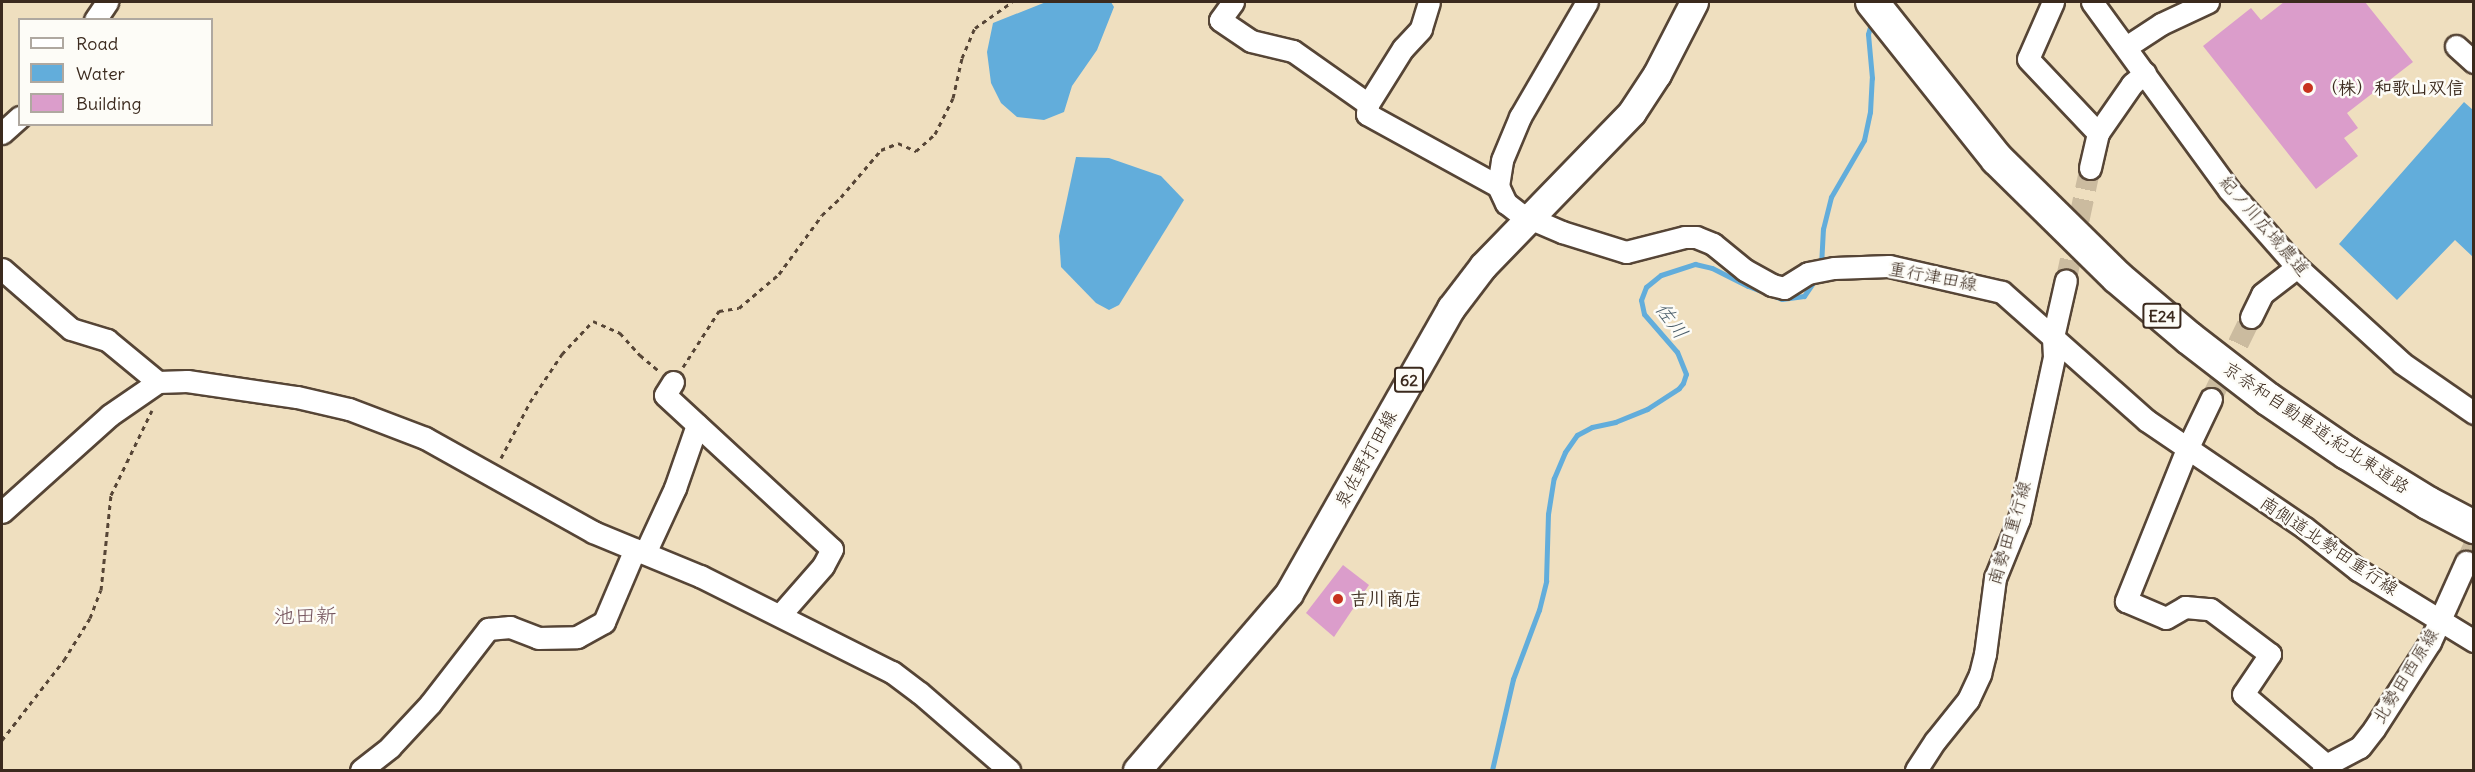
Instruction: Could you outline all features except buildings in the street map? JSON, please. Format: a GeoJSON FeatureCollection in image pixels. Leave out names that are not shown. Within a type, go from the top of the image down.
{"type":"FeatureCollection","features":[{"type":"Feature","properties":{"kind":"highway","name":"京奈和自動車道;紀北東道路"},"geometry":{"type":"LineString","coordinates":[[1872,2],[1997,159],[2056,220],[2135,293],[2268,399],[2347,453],[2428,503],[2474,527]]}},
{"type":"Feature","properties":{"kind":"main road","name":"泉佐野打田線"},"geometry":{"type":"LineString","coordinates":[[1137,771],[1289,593],[1317,549],[1451,308],[1483,266],[1632,112],[1658,74],[1694,2]]}},
{"type":"Feature","properties":{"kind":"street"},"geometry":{"type":"LineString","coordinates":[[96,18],[107,2]]}},
{"type":"Feature","properties":{"kind":"street"},"geometry":{"type":"LineString","coordinates":[[1233,2],[1220,20],[1251,41],[1293,51],[1368,104]]}},
{"type":"Feature","properties":{"kind":"street"},"geometry":{"type":"LineString","coordinates":[[1429,2],[1421,29],[1403,48],[1368,104],[1367,114],[1498,186]]}},
{"type":"Feature","properties":{"kind":"street"},"geometry":{"type":"LineString","coordinates":[[1530,220],[1506,203],[1498,186],[1502,160],[1520,117],[1587,2]]}},
{"type":"Feature","properties":{"kind":"street"},"geometry":{"type":"LineString","coordinates":[[2053,2],[2028,59],[2098,133]]}},
{"type":"Feature","properties":{"kind":"street","name":"紀ノ川広域農道"},"geometry":{"type":"LineString","coordinates":[[2092,2],[2229,190],[2297,267],[2402,363],[2474,413]]}},
{"type":"Feature","properties":{"kind":"street"},"geometry":{"type":"LineString","coordinates":[[2126,47],[2161,24],[2208,2]]}},
{"type":"Feature","properties":{"kind":"street"},"geometry":{"type":"LineString","coordinates":[[2456,46],[2474,62]]}},
{"type":"Feature","properties":{"kind":"street"},"geometry":{"type":"LineString","coordinates":[[2090,168],[2098,133],[2132,84],[2145,73]]}},
{"type":"Feature","properties":{"kind":"street"},"geometry":{"type":"LineString","coordinates":[[2,133],[18,119]]}},
{"type":"Feature","properties":{"kind":"street","name":"重行津田線"},"geometry":{"type":"LineString","coordinates":[[1530,220],[1626,252],[1685,237],[1696,237],[1713,244],[1745,270],[1772,285],[1784,288],[1808,273],[1834,268],[1889,266],[2002,292]]}},
{"type":"Feature","properties":{"kind":"street"},"geometry":{"type":"LineString","coordinates":[[2251,317],[2262,294],[2297,267]]}},
{"type":"Feature","properties":{"kind":"street"},"geometry":{"type":"LineString","coordinates":[[2,268],[70,329],[107,340],[158,382]]}},
{"type":"Feature","properties":{"kind":"street","name":"南勢田重行線"},"geometry":{"type":"LineString","coordinates":[[1916,771],[1935,741],[1968,700],[1980,674],[1985,654],[1995,578],[2019,519],[2054,357],[2053,337],[2066,280]]}},
{"type":"Feature","properties":{"kind":"street","name":"南側道北勢田重行線"},"geometry":{"type":"LineString","coordinates":[[2002,292],[2146,420],[2305,528],[2358,570],[2474,641]]}},
{"type":"Feature","properties":{"kind":"street"},"geometry":{"type":"LineString","coordinates":[[2,512],[110,415],[158,382],[197,382],[297,397],[349,409],[425,438],[593,532],[700,576],[892,672],[920,693],[1009,771]]}},
{"type":"Feature","properties":{"kind":"street"},"geometry":{"type":"LineString","coordinates":[[673,382],[665,395],[832,549],[823,566],[780,615]]}},
{"type":"Feature","properties":{"kind":"street"},"geometry":{"type":"LineString","coordinates":[[2211,399],[2187,449],[2126,601],[2166,618],[2185,607],[2210,609],[2270,654],[2243,694],[2325,768]]}},
{"type":"Feature","properties":{"kind":"street"},"geometry":{"type":"LineString","coordinates":[[361,771],[390,747],[430,704],[488,629],[510,627],[538,638],[578,637],[604,622],[675,488],[697,425]]}},
{"type":"Feature","properties":{"kind":"street","name":"北勢田西原線"},"geometry":{"type":"LineString","coordinates":[[2325,768],[2360,747],[2374,729],[2412,673],[2441,619],[2466,562]]}},
{"type":"Feature","properties":{"kind":"path"},"geometry":{"type":"LineString","coordinates":[[492,476],[531,402],[562,354],[593,321],[620,333],[639,355],[673,382],[719,311],[739,308],[779,274],[822,215],[842,197],[881,150],[898,143],[916,151],[935,134],[952,98],[962,58],[975,28],[1012,2]]}},
{"type":"Feature","properties":{"kind":"path"},"geometry":{"type":"LineString","coordinates":[[2,740],[64,660],[90,618],[101,590],[111,495],[155,404],[158,382]]}},
{"type":"Feature","properties":{"kind":"water"},"geometry":{"type":"Polygon","coordinates":[[[1046,2],[1111,2],[1114,7],[1097,50],[1072,86],[1064,112],[1044,120],[1017,117],[1001,103],[991,83],[987,52],[993,23],[1046,2]]]}},
{"type":"Feature","properties":{"kind":"water"},"geometry":{"type":"Polygon","coordinates":[[[2464,102],[2473,110],[2473,257],[2455,240],[2397,300],[2339,244],[2464,102]]]}},
{"type":"Feature","properties":{"kind":"water"},"geometry":{"type":"Polygon","coordinates":[[[1076,157],[1109,158],[1161,176],[1184,200],[1119,305],[1109,310],[1096,303],[1061,267],[1059,236],[1076,157]]]}},
{"type":"Feature","properties":{"kind":"waterway","name":"佐川"},"geometry":{"type":"LineString","coordinates":[[1821,266],[1823,229],[1831,197],[1864,140],[1870,112],[1872,78],[1868,34],[1872,20]]}},
{"type":"Feature","properties":{"kind":"waterway","name":"佐川"},"geometry":{"type":"LineString","coordinates":[[1492,770],[1513,679],[1539,610],[1546,581],[1548,514],[1554,478],[1565,452],[1577,435],[1592,427],[1615,422],[1647,409],[1679,388],[1686,374],[1677,352],[1644,314],[1641,300],[1646,287],[1661,275],[1695,264],[1712,268],[1748,286],[1782,299],[1804,296],[1816,278]]}},
{"type":"Feature","properties":{"kind":"tunnel"},"geometry":{"type":"LineString","coordinates":[[2066,280],[2090,168]]}},
{"type":"Feature","properties":{"kind":"tunnel"},"geometry":{"type":"LineString","coordinates":[[2211,399],[2251,317]]}},
{"type":"Feature","properties":{"kind":"tunnel"},"geometry":{"type":"LineString","coordinates":[[2466,562],[2474,545]]}},
{"type":"Feature","properties":{"kind":"place","name":"（株）和歌山双信"},"geometry":{"type":"Point","coordinates":[2308,88]}},
{"type":"Feature","properties":{"kind":"place","name":"吉川商店"},"geometry":{"type":"Point","coordinates":[1338,599]}},
{"type":"Feature","properties":{"kind":"district","name":"池田新"},"geometry":{"type":"Point","coordinates":[305,616]}}]}
